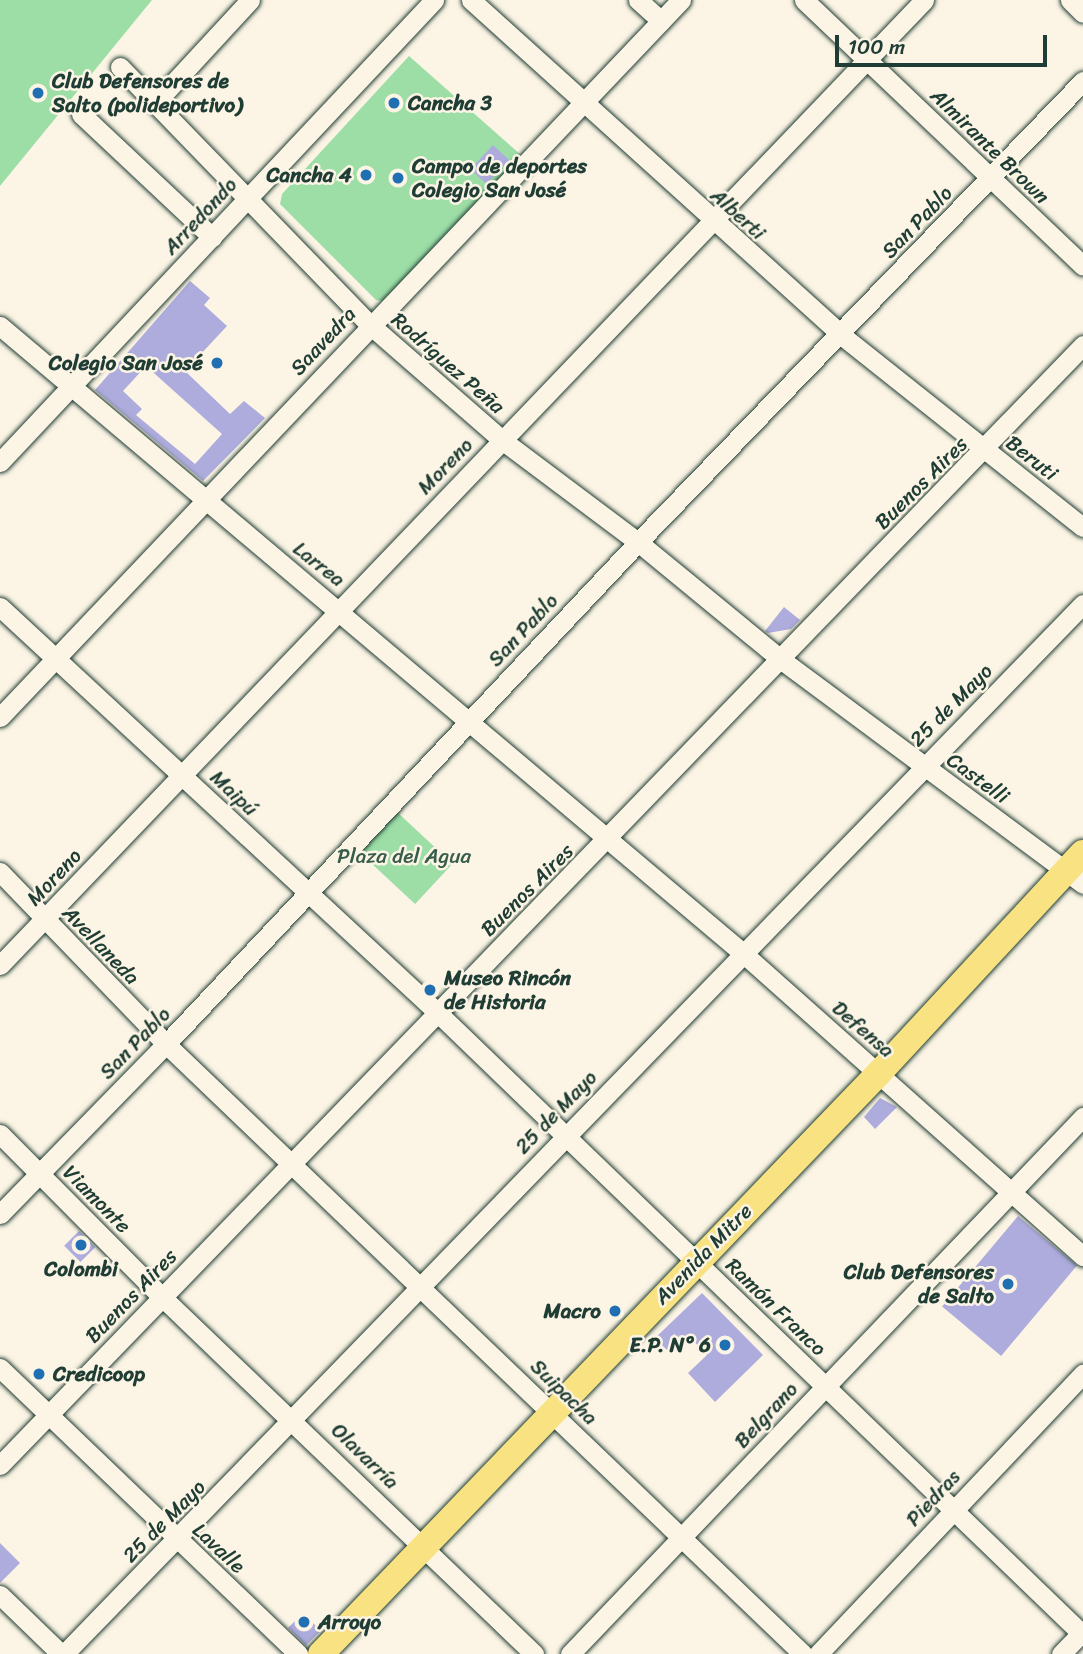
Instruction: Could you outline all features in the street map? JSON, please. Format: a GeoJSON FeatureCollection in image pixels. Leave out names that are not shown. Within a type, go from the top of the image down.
{"type":"FeatureCollection","features":[{"type":"Feature","properties":{"kind":"main road","name":"Avenida Mitre"},"geometry":{"type":"LineString","coordinates":[[321,1654],[1077,869]]}},
{"type":"Feature","properties":{"kind":"street"},"geometry":{"type":"LineString","coordinates":[[155,103],[250,0]]}},
{"type":"Feature","properties":{"kind":"street","name":"Arredondo"},"geometry":{"type":"LineString","coordinates":[[0,462],[434,0]]}},
{"type":"Feature","properties":{"kind":"street","name":"Alberti"},"geometry":{"type":"LineString","coordinates":[[471,0],[711,221],[840,334],[986,450]]}},
{"type":"Feature","properties":{"kind":"street"},"geometry":{"type":"LineString","coordinates":[[638,0],[661,21]]}},
{"type":"Feature","properties":{"kind":"street","name":"Saavedra"},"geometry":{"type":"LineString","coordinates":[[0,716],[369,324],[681,0]]}},
{"type":"Feature","properties":{"kind":"street","name":"Almirante Brown"},"geometry":{"type":"LineString","coordinates":[[804,0],[1083,267]]}},
{"type":"Feature","properties":{"kind":"street","name":"Moreno"},"geometry":{"type":"LineString","coordinates":[[0,965],[924,0]]}},
{"type":"Feature","properties":{"kind":"street"},"geometry":{"type":"LineString","coordinates":[[1070,0],[1083,13]]}},
{"type":"Feature","properties":{"kind":"street","name":"Rodríguez Peña"},"geometry":{"type":"LineString","coordinates":[[120,66],[369,324],[502,440],[638,541],[779,658]]}},
{"type":"Feature","properties":{"kind":"street","name":"San Pablo"},"geometry":{"type":"LineString","coordinates":[[0,1214],[38,1172],[166,1044],[638,541],[1083,81]]}},
{"type":"Feature","properties":{"kind":"street"},"geometry":{"type":"LineString","coordinates":[[81,114],[212,237]]}},
{"type":"Feature","properties":{"kind":"street","name":"Larrea"},"geometry":{"type":"LineString","coordinates":[[0,326],[203,502],[340,609],[610,839]]}},
{"type":"Feature","properties":{"kind":"street","name":"Buenos Aires"},"geometry":{"type":"LineString","coordinates":[[0,1465],[161,1296],[292,1166],[437,1012],[610,839],[779,658],[986,450],[1083,345]]}},
{"type":"Feature","properties":{"kind":"street","name":"Beruti"},"geometry":{"type":"LineString","coordinates":[[986,450],[1083,527]]}},
{"type":"Feature","properties":{"kind":"street","name":"25 de Mayo"},"geometry":{"type":"LineString","coordinates":[[62,1654],[295,1420],[564,1135],[745,955],[922,766],[1083,604]]}},
{"type":"Feature","properties":{"kind":"street","name":"Maipú"},"geometry":{"type":"LineString","coordinates":[[0,607],[437,1012]]}},
{"type":"Feature","properties":{"kind":"street","name":"Castelli"},"geometry":{"type":"LineString","coordinates":[[779,658],[922,766],[1077,869]]}},
{"type":"Feature","properties":{"kind":"street","name":"Defensa"},"geometry":{"type":"LineString","coordinates":[[610,839],[879,1073],[1009,1193],[1083,1256]]}},
{"type":"Feature","properties":{"kind":"street","name":"Avellaneda"},"geometry":{"type":"LineString","coordinates":[[0,872],[166,1044],[292,1166]]}},
{"type":"Feature","properties":{"kind":"street","name":"Ramón Franco"},"geometry":{"type":"LineString","coordinates":[[437,1012],[1082,1633]]}},
{"type":"Feature","properties":{"kind":"street","name":"Belgrano"},"geometry":{"type":"LineString","coordinates":[[570,1654],[824,1385],[1083,1117]]}},
{"type":"Feature","properties":{"kind":"street","name":"Viamonte"},"geometry":{"type":"LineString","coordinates":[[0,1134],[161,1296]]}},
{"type":"Feature","properties":{"kind":"street","name":"Suipacha"},"geometry":{"type":"LineString","coordinates":[[292,1166],[553,1412],[680,1539],[803,1654]]}},
{"type":"Feature","properties":{"kind":"street","name":"Olavarría"},"geometry":{"type":"LineString","coordinates":[[161,1296],[295,1420],[534,1654]]}},
{"type":"Feature","properties":{"kind":"street","name":"Lavalle"},"geometry":{"type":"LineString","coordinates":[[0,1368],[177,1541],[298,1654]]}},
{"type":"Feature","properties":{"kind":"street","name":"Piedras"},"geometry":{"type":"LineString","coordinates":[[818,1654],[1083,1374]]}},
{"type":"Feature","properties":{"kind":"street"},"geometry":{"type":"LineString","coordinates":[[0,1595],[62,1654]]}},
{"type":"Feature","properties":{"kind":"street"},"geometry":{"type":"LineString","coordinates":[[1061,1654],[1082,1633]]}},
{"type":"Feature","properties":{"kind":"green space","name":"Club Defensores de Salto (polideportivo)"},"geometry":{"type":"Polygon","coordinates":[[[0,0],[152,0],[0,186],[0,0]]]}},
{"type":"Feature","properties":{"kind":"green space","name":"Campo de deportes Colegio San José"},"geometry":{"type":"Polygon","coordinates":[[[409,56],[521,155],[383,301],[376,300],[280,204],[282,194],[409,56]]]}},
{"type":"Feature","properties":{"kind":"green space","name":"Plaza del Agua"},"geometry":{"type":"Polygon","coordinates":[[[397,812],[453,864],[415,904],[359,852],[397,812]]]}},
{"type":"Feature","properties":{"kind":"building"},"geometry":{"type":"Polygon","coordinates":[[[493,145],[509,160],[487,184],[470,169],[493,145]]]}},
{"type":"Feature","properties":{"kind":"building"},"geometry":{"type":"Polygon","coordinates":[[[190,281],[210,298],[204,305],[227,326],[185,371],[230,414],[244,401],[265,418],[203,481],[95,390],[190,281]],[[146,366],[123,391],[142,409],[136,415],[195,464],[222,434],[146,366]]]}},
{"type":"Feature","properties":{"kind":"building"},"geometry":{"type":"Polygon","coordinates":[[[784,607],[800,620],[791,629],[768,633],[765,631],[784,607]]]}},
{"type":"Feature","properties":{"kind":"building"},"geometry":{"type":"Polygon","coordinates":[[[880,1098],[897,1107],[875,1129],[864,1117],[880,1098]]]}},
{"type":"Feature","properties":{"kind":"building","name":"Club Defensores de Salto"},"geometry":{"type":"Polygon","coordinates":[[[1018,1216],[1077,1265],[1001,1356],[942,1306],[1018,1216]]]}},
{"type":"Feature","properties":{"kind":"building","name":"Colombi"},"geometry":{"type":"Polygon","coordinates":[[[79,1231],[95,1247],[80,1262],[64,1246],[79,1231]]]}},
{"type":"Feature","properties":{"kind":"building","name":"E.P. N° 6"},"geometry":{"type":"Polygon","coordinates":[[[702,1293],[763,1355],[715,1402],[688,1373],[707,1355],[688,1335],[670,1353],[655,1338],[702,1293]]]}},
{"type":"Feature","properties":{"kind":"building"},"geometry":{"type":"Polygon","coordinates":[[[0,1543],[20,1563],[0,1583],[0,1543]]]}},
{"type":"Feature","properties":{"kind":"building","name":"Arroyo"},"geometry":{"type":"Polygon","coordinates":[[[303,1613],[321,1631],[306,1646],[288,1628],[303,1613]]]}},
{"type":"Feature","properties":{"kind":"place","name":"Club Defensores de Salto (polideportivo)"},"geometry":{"type":"Point","coordinates":[38,93]}},
{"type":"Feature","properties":{"kind":"place","name":"Cancha 3"},"geometry":{"type":"Point","coordinates":[394,103]}},
{"type":"Feature","properties":{"kind":"place","name":"Cancha 4"},"geometry":{"type":"Point","coordinates":[366,175]}},
{"type":"Feature","properties":{"kind":"place","name":"Campo de deportes Colegio San José"},"geometry":{"type":"Point","coordinates":[398,178]}},
{"type":"Feature","properties":{"kind":"place","name":"Colegio San José"},"geometry":{"type":"Point","coordinates":[217,363]}},
{"type":"Feature","properties":{"kind":"place","name":"Museo Rincón de Historia"},"geometry":{"type":"Point","coordinates":[430,990]}},
{"type":"Feature","properties":{"kind":"place","name":"Colombi"},"geometry":{"type":"Point","coordinates":[81,1245]}},
{"type":"Feature","properties":{"kind":"place","name":"Club Defensores de Salto"},"geometry":{"type":"Point","coordinates":[1008,1284]}},
{"type":"Feature","properties":{"kind":"place","name":"Macro"},"geometry":{"type":"Point","coordinates":[615,1311]}},
{"type":"Feature","properties":{"kind":"place","name":"E.P. N° 6"},"geometry":{"type":"Point","coordinates":[725,1345]}},
{"type":"Feature","properties":{"kind":"place","name":"Credicoop"},"geometry":{"type":"Point","coordinates":[39,1374]}},
{"type":"Feature","properties":{"kind":"place","name":"Arroyo"},"geometry":{"type":"Point","coordinates":[304,1622]}}]}
